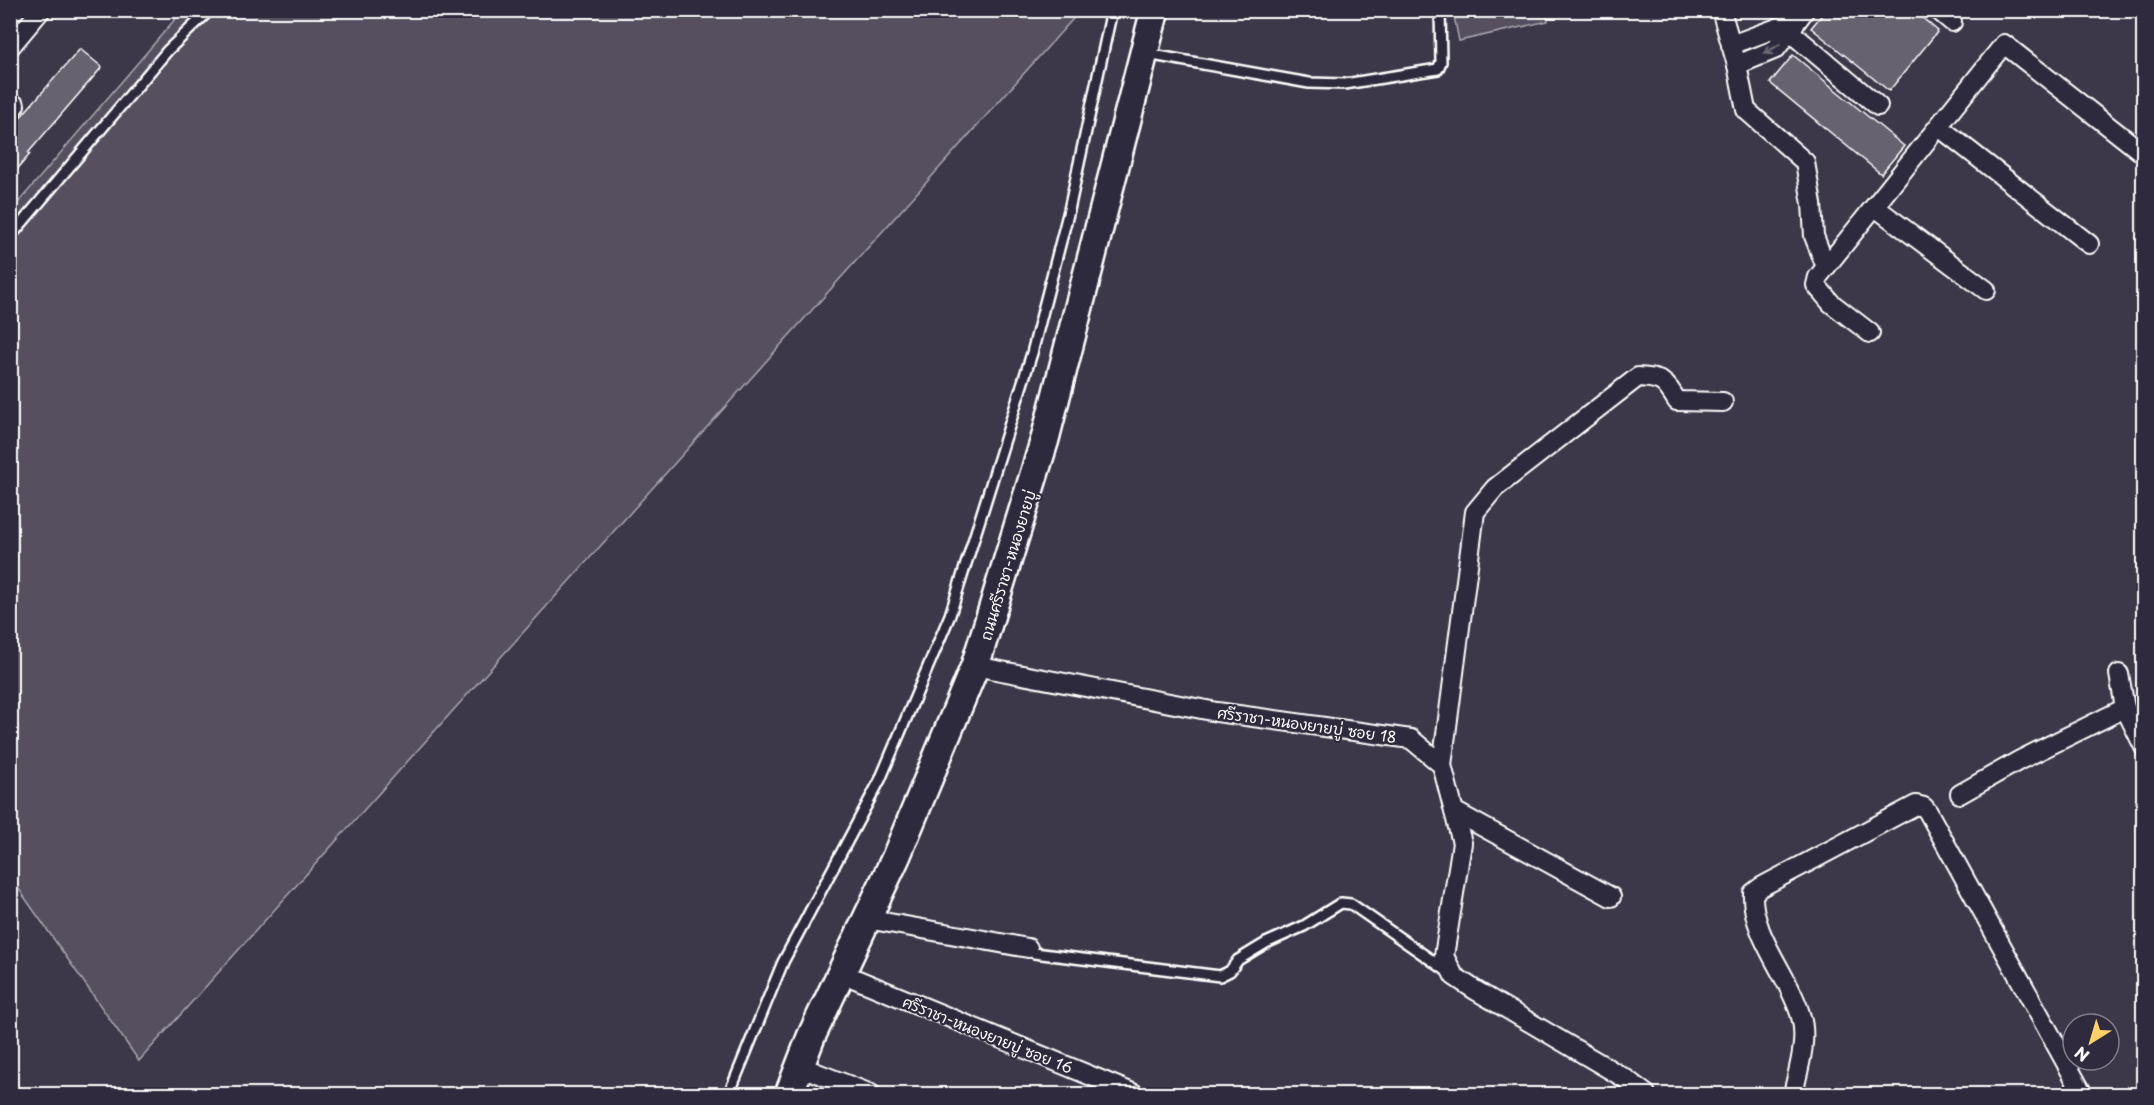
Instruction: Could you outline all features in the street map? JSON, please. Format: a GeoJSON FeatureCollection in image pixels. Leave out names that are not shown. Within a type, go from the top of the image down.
{"type":"FeatureCollection","features":[{"type":"Feature","properties":{"kind":"main road","name":"ถนนศรีราชา-หนองยายบู่"},"geometry":{"type":"LineString","coordinates":[[789,1095],[799,1066],[896,857],[975,666],[1045,439],[1155,10]]}},
{"type":"Feature","properties":{"kind":"street"},"geometry":{"type":"LineString","coordinates":[[10,47],[41,10]]}},
{"type":"Feature","properties":{"kind":"street"},"geometry":{"type":"LineString","coordinates":[[1721,10],[1737,65],[1746,110],[1805,162],[1812,204],[1814,236],[1826,267]]}},
{"type":"Feature","properties":{"kind":"street"},"geometry":{"type":"LineString","coordinates":[[1731,45],[1794,22]]}},
{"type":"Feature","properties":{"kind":"street"},"geometry":{"type":"LineString","coordinates":[[1737,65],[1776,49],[1794,22]]}},
{"type":"Feature","properties":{"kind":"street"},"geometry":{"type":"LineString","coordinates":[[1794,22],[1878,106]]}},
{"type":"Feature","properties":{"kind":"street"},"geometry":{"type":"LineString","coordinates":[[1870,333],[1831,303],[1816,285],[1818,277],[2004,44],[2144,154]]}},
{"type":"Feature","properties":{"kind":"street"},"geometry":{"type":"LineString","coordinates":[[1939,127],[2089,244]]}},
{"type":"Feature","properties":{"kind":"street"},"geometry":{"type":"LineString","coordinates":[[1875,207],[1986,290]]}},
{"type":"Feature","properties":{"kind":"street"},"geometry":{"type":"LineString","coordinates":[[1646,1095],[1626,1078],[1454,976],[1444,956],[1462,843],[1442,765],[1475,513],[1481,505],[1495,488],[1638,377],[1655,377],[1665,383],[1677,401],[1723,402]]}},
{"type":"Feature","properties":{"kind":"street","name":"ศรีราชา-หนองยายบู่ ซอย 18"},"geometry":{"type":"LineString","coordinates":[[975,666],[1217,712],[1412,739],[1442,765]]}},
{"type":"Feature","properties":{"kind":"street"},"geometry":{"type":"LineString","coordinates":[[2119,674],[2125,708],[2144,747]]}},
{"type":"Feature","properties":{"kind":"street"},"geometry":{"type":"LineString","coordinates":[[1960,794],[2020,760],[2125,708]]}},
{"type":"Feature","properties":{"kind":"street"},"geometry":{"type":"LineString","coordinates":[[1793,1095],[1803,1042],[1802,1018],[1757,923],[1752,902],[1753,893],[1761,886],[1916,805],[1924,807],[1928,812],[2083,1095]]}},
{"type":"Feature","properties":{"kind":"street"},"geometry":{"type":"LineString","coordinates":[[1454,811],[1611,897]]}},
{"type":"Feature","properties":{"kind":"street"},"geometry":{"type":"LineString","coordinates":[[867,919],[1031,950]]}},
{"type":"Feature","properties":{"kind":"street","name":"ศรีราชา-หนองยายบู่ ซอย 16"},"geometry":{"type":"LineString","coordinates":[[841,973],[1135,1095]]}},
{"type":"Feature","properties":{"kind":"street"},"geometry":{"type":"LineString","coordinates":[[799,1066],[871,1095]]}},
{"type":"Feature","properties":{"kind":"lane"},"geometry":{"type":"LineString","coordinates":[[10,237],[168,50],[210,10]]}},
{"type":"Feature","properties":{"kind":"lane"},"geometry":{"type":"LineString","coordinates":[[729,1095],[783,962],[880,780],[950,615],[1032,353],[1069,210],[1112,10]]}},
{"type":"Feature","properties":{"kind":"lane"},"geometry":{"type":"LineString","coordinates":[[1144,53],[1309,83],[1345,84],[1387,79],[1438,69],[1441,62],[1440,10]]}},
{"type":"Feature","properties":{"kind":"lane"},"geometry":{"type":"LineString","coordinates":[[1031,950],[1220,976],[1230,971],[1238,960],[1266,943],[1304,926],[1341,903],[1348,903],[1376,920],[1454,976]]}},
{"type":"Feature","properties":{"kind":"shaded area"},"geometry":{"type":"Polygon","coordinates":[[[182,11],[1080,11],[139,1061],[11,878],[10,212],[182,11]]]}},
{"type":"Feature","properties":{"kind":"shaded area"},"geometry":{"type":"Polygon","coordinates":[[[1453,11],[1546,11],[1548,21],[1459,41],[1453,11]]]}},
{"type":"Feature","properties":{"kind":"building"},"geometry":{"type":"Polygon","coordinates":[[[1826,10],[1913,10],[1938,31],[1889,91],[1811,28],[1826,10]]]}},
{"type":"Feature","properties":{"kind":"building"},"geometry":{"type":"Polygon","coordinates":[[[80,49],[102,67],[28,153],[30,154],[10,178],[10,129],[80,49]]]}},
{"type":"Feature","properties":{"kind":"building"},"geometry":{"type":"Polygon","coordinates":[[[1793,55],[1904,146],[1881,174],[1770,83],[1793,55]]]}}]}
